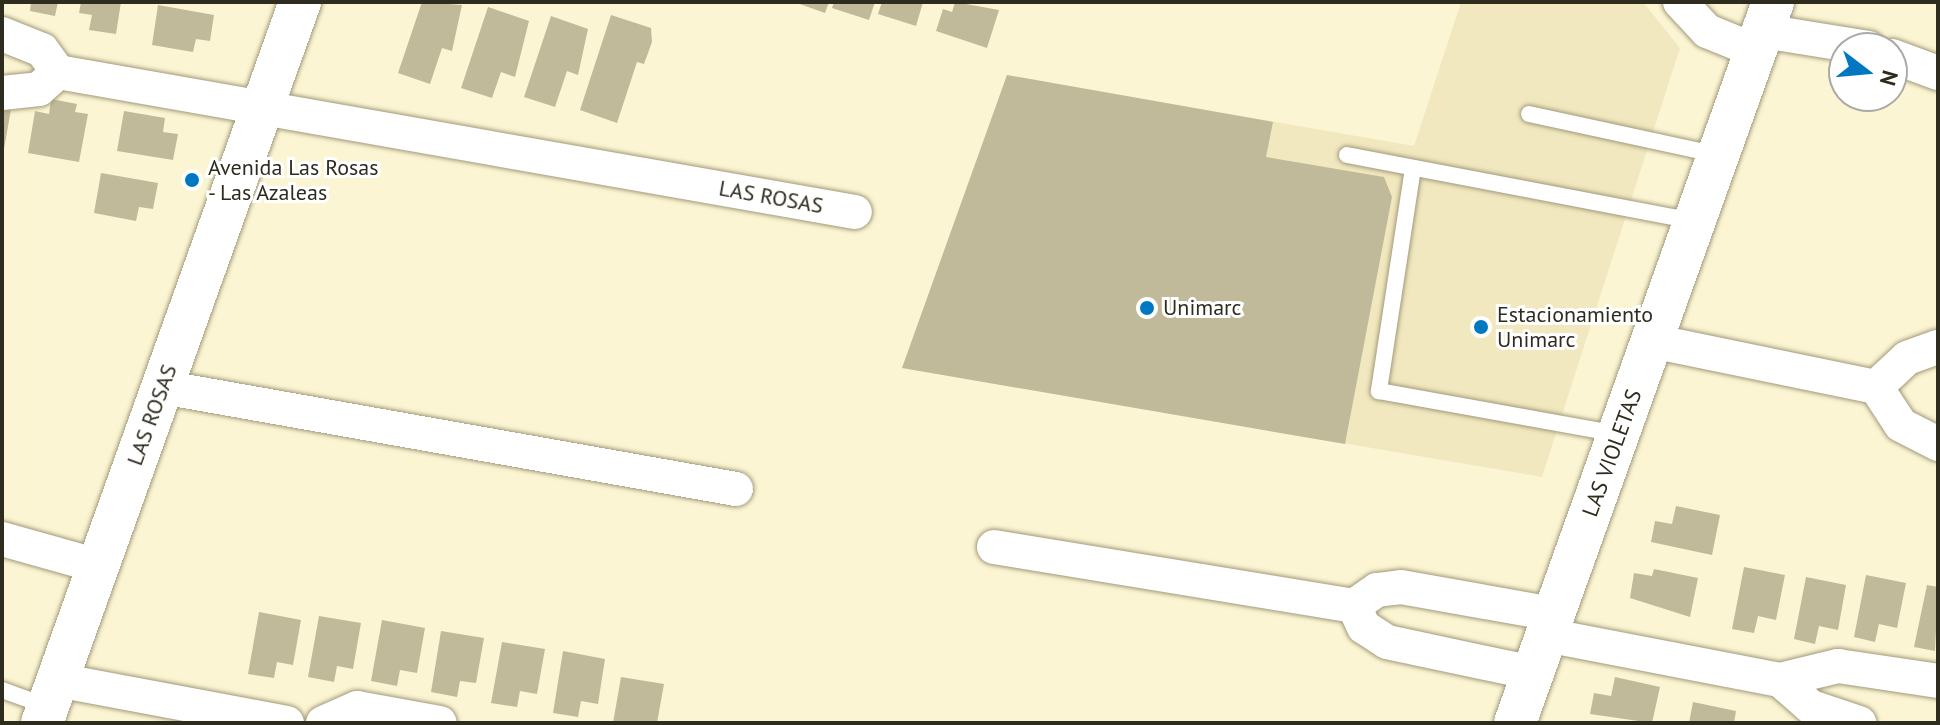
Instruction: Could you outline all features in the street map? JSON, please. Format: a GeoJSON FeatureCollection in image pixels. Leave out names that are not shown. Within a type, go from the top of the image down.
{"type":"FeatureCollection","features":[{"type":"Feature","properties":{"kind":"street","name":"LAS ROSAS"},"geometry":{"type":"LineString","coordinates":[[49,703],[300,2]]}},
{"type":"Feature","properties":{"kind":"street"},"geometry":{"type":"LineString","coordinates":[[1680,2],[1707,31],[1764,28],[1828,40]]}},
{"type":"Feature","properties":{"kind":"street","name":"LAS VIOLETAS"},"geometry":{"type":"LineString","coordinates":[[1515,723],[1764,28]]}},
{"type":"Feature","properties":{"kind":"street"},"geometry":{"type":"LineString","coordinates":[[2,34],[42,50],[58,72],[262,107]]}},
{"type":"Feature","properties":{"kind":"street"},"geometry":{"type":"LineString","coordinates":[[1908,62],[1938,73]]}},
{"type":"Feature","properties":{"kind":"street"},"geometry":{"type":"LineString","coordinates":[[2,93],[39,89],[58,72]]}},
{"type":"Feature","properties":{"kind":"street","name":"LAS ROSAS"},"geometry":{"type":"LineString","coordinates":[[262,107],[855,212]]}},
{"type":"Feature","properties":{"kind":"street"},"geometry":{"type":"LineString","coordinates":[[1652,341],[1876,387],[1901,425],[1938,444]]}},
{"type":"Feature","properties":{"kind":"street"},"geometry":{"type":"LineString","coordinates":[[1876,387],[1907,358],[1938,347]]}},
{"type":"Feature","properties":{"kind":"street"},"geometry":{"type":"LineString","coordinates":[[162,387],[736,489]]}},
{"type":"Feature","properties":{"kind":"street"},"geometry":{"type":"LineString","coordinates":[[2,539],[98,566]]}},
{"type":"Feature","properties":{"kind":"street"},"geometry":{"type":"LineString","coordinates":[[994,547],[1354,606],[1377,590],[1401,587],[1544,641]]}},
{"type":"Feature","properties":{"kind":"street"},"geometry":{"type":"LineString","coordinates":[[1354,606],[1364,627],[1387,642],[1544,641],[1780,680],[1838,666],[1938,681]]}},
{"type":"Feature","properties":{"kind":"street"},"geometry":{"type":"LineString","coordinates":[[1780,680],[1811,707],[1859,723]]}},
{"type":"Feature","properties":{"kind":"street"},"geometry":{"type":"LineString","coordinates":[[49,703],[287,723]]}},
{"type":"Feature","properties":{"kind":"street"},"geometry":{"type":"LineString","coordinates":[[323,723],[357,708],[440,723]]}},
{"type":"Feature","properties":{"kind":"lane"},"geometry":{"type":"LineString","coordinates":[[1529,114],[1719,155]]}},
{"type":"Feature","properties":{"kind":"lane"},"geometry":{"type":"LineString","coordinates":[[1347,155],[1695,221]]}},
{"type":"Feature","properties":{"kind":"lane"},"geometry":{"type":"LineString","coordinates":[[1413,168],[1379,391],[1619,434]]}},
{"type":"Feature","properties":{"kind":"lane"},"geometry":{"type":"LineString","coordinates":[[2,690],[49,703]]}},
{"type":"Feature","properties":{"kind":"shaded area"},"geometry":{"type":"Polygon","coordinates":[[[1461,2],[1643,2],[1680,48],[1542,477],[902,368],[1007,75],[1414,146],[1461,2]]]}},
{"type":"Feature","properties":{"kind":"building"},"geometry":{"type":"Polygon","coordinates":[[[31,2],[58,2],[55,16],[30,11],[31,2]]]}},
{"type":"Feature","properties":{"kind":"building"},"geometry":{"type":"Polygon","coordinates":[[[81,2],[121,2],[116,34],[89,30],[92,15],[79,13],[81,2]]]}},
{"type":"Feature","properties":{"kind":"building"},"geometry":{"type":"Polygon","coordinates":[[[422,2],[462,5],[452,51],[442,48],[430,84],[398,73],[422,2]]]}},
{"type":"Feature","properties":{"kind":"building"},"geometry":{"type":"Polygon","coordinates":[[[794,2],[829,2],[825,13],[794,2]]]}},
{"type":"Feature","properties":{"kind":"building"},"geometry":{"type":"Polygon","coordinates":[[[834,2],[875,2],[869,20],[832,8],[834,2]]]}},
{"type":"Feature","properties":{"kind":"building"},"geometry":{"type":"Polygon","coordinates":[[[882,2],[923,2],[916,26],[878,14],[882,2]]]}},
{"type":"Feature","properties":{"kind":"building"},"geometry":{"type":"Polygon","coordinates":[[[955,2],[999,10],[987,48],[936,31],[943,9],[952,12],[955,2]]]}},
{"type":"Feature","properties":{"kind":"building"},"geometry":{"type":"Polygon","coordinates":[[[158,5],[214,15],[210,41],[196,39],[193,52],[152,45],[158,5]]]}},
{"type":"Feature","properties":{"kind":"building"},"geometry":{"type":"Polygon","coordinates":[[[488,7],[529,21],[515,77],[501,72],[492,98],[461,88],[488,7]]]}},
{"type":"Feature","properties":{"kind":"building"},"geometry":{"type":"Polygon","coordinates":[[[611,15],[651,28],[652,42],[644,64],[637,62],[617,123],[580,110],[611,15]]]}},
{"type":"Feature","properties":{"kind":"building"},"geometry":{"type":"Polygon","coordinates":[[[551,16],[588,29],[578,75],[567,71],[555,107],[524,97],[551,16]]]}},
{"type":"Feature","properties":{"kind":"building","name":"Unimarc"},"geometry":{"type":"Polygon","coordinates":[[[1007,75],[1273,122],[1266,157],[1384,177],[1392,197],[1345,444],[902,368],[1007,75]]]}},
{"type":"Feature","properties":{"kind":"building"},"geometry":{"type":"Polygon","coordinates":[[[51,99],[77,104],[75,112],[88,114],[79,162],[28,153],[35,111],[49,114],[51,99]]]}},
{"type":"Feature","properties":{"kind":"building"},"geometry":{"type":"Polygon","coordinates":[[[2,107],[11,109],[4,149],[2,149],[2,107]]]}},
{"type":"Feature","properties":{"kind":"building"},"geometry":{"type":"Polygon","coordinates":[[[124,111],[165,118],[163,132],[178,134],[173,160],[117,151],[124,111]]]}},
{"type":"Feature","properties":{"kind":"building"},"geometry":{"type":"Polygon","coordinates":[[[101,173],[158,183],[153,209],[139,207],[136,221],[94,213],[101,173]]]}},
{"type":"Feature","properties":{"kind":"building"},"geometry":{"type":"Polygon","coordinates":[[[1676,506],[1720,515],[1712,555],[1651,542],[1655,521],[1672,524],[1676,506]]]}},
{"type":"Feature","properties":{"kind":"building"},"geometry":{"type":"Polygon","coordinates":[[[1744,567],[1785,575],[1776,620],[1758,616],[1754,633],[1732,629],[1744,567]]]}},
{"type":"Feature","properties":{"kind":"building"},"geometry":{"type":"Polygon","coordinates":[[[1654,569],[1698,578],[1690,617],[1630,598],[1634,573],[1652,576],[1654,569]]]}},
{"type":"Feature","properties":{"kind":"building"},"geometry":{"type":"Polygon","coordinates":[[[1866,575],[1906,583],[1897,628],[1879,624],[1875,642],[1854,637],[1866,575]]]}},
{"type":"Feature","properties":{"kind":"building"},"geometry":{"type":"Polygon","coordinates":[[[1806,577],[1846,585],[1838,630],[1819,626],[1815,644],[1794,639],[1806,577]]]}},
{"type":"Feature","properties":{"kind":"building"},"geometry":{"type":"Polygon","coordinates":[[[1927,585],[1938,587],[1935,651],[1914,647],[1927,585]]]}},
{"type":"Feature","properties":{"kind":"building"},"geometry":{"type":"Polygon","coordinates":[[[259,612],[301,620],[293,665],[277,662],[274,678],[248,674],[259,612]]]}},
{"type":"Feature","properties":{"kind":"building"},"geometry":{"type":"Polygon","coordinates":[[[319,616],[361,623],[353,669],[337,666],[334,682],[308,677],[319,616]]]}},
{"type":"Feature","properties":{"kind":"building"},"geometry":{"type":"Polygon","coordinates":[[[382,620],[425,628],[417,673],[400,670],[397,686],[371,681],[382,620]]]}},
{"type":"Feature","properties":{"kind":"building"},"geometry":{"type":"Polygon","coordinates":[[[441,631],[484,638],[476,683],[460,681],[457,697],[431,692],[441,631]]]}},
{"type":"Feature","properties":{"kind":"building"},"geometry":{"type":"Polygon","coordinates":[[[502,642],[545,649],[537,694],[520,691],[517,707],[491,703],[502,642]]]}},
{"type":"Feature","properties":{"kind":"building"},"geometry":{"type":"Polygon","coordinates":[[[563,651],[605,659],[598,704],[581,701],[578,717],[553,713],[563,651]]]}},
{"type":"Feature","properties":{"kind":"building"},"geometry":{"type":"Polygon","coordinates":[[[621,677],[664,684],[657,723],[613,723],[621,677]]]}},
{"type":"Feature","properties":{"kind":"building"},"geometry":{"type":"Polygon","coordinates":[[[1615,677],[1660,687],[1652,723],[1590,714],[1594,693],[1611,696],[1615,677]]]}},
{"type":"Feature","properties":{"kind":"building"},"geometry":{"type":"Polygon","coordinates":[[[1693,702],[1736,711],[1734,723],[1689,723],[1693,702]]]}},
{"type":"Feature","properties":{"kind":"place","name":"Avenida Las Rosas - Las Azaleas"},"geometry":{"type":"Point","coordinates":[192,180]}},
{"type":"Feature","properties":{"kind":"place","name":"Unimarc"},"geometry":{"type":"Point","coordinates":[1147,308]}},
{"type":"Feature","properties":{"kind":"place","name":"Estacionamiento Unimarc"},"geometry":{"type":"Point","coordinates":[1481,327]}}]}
